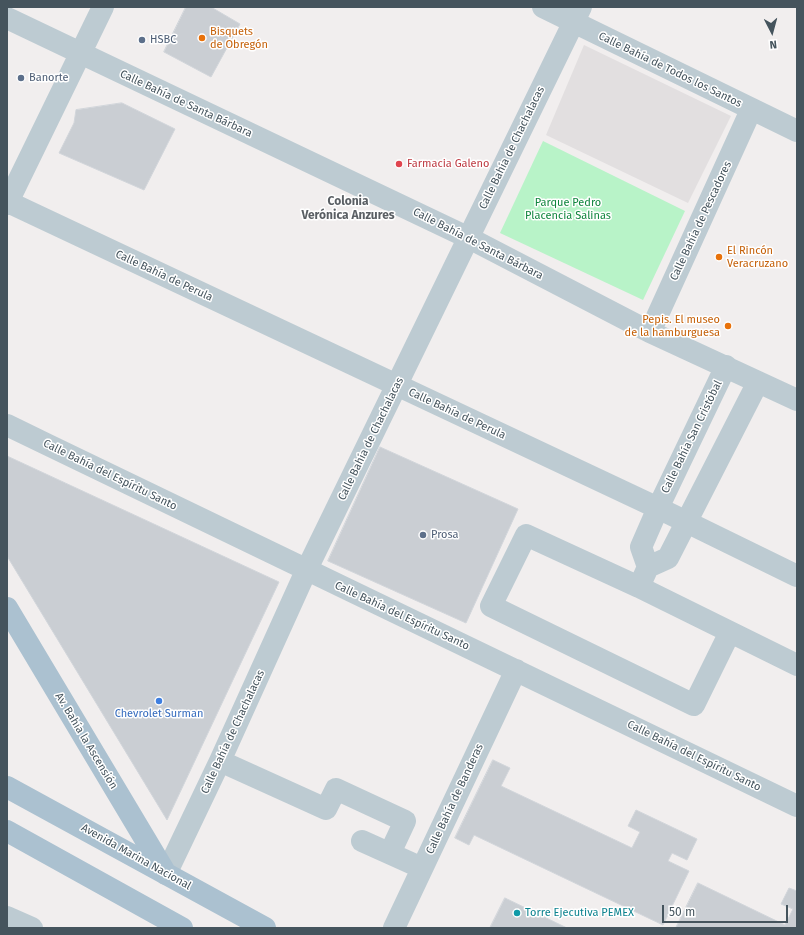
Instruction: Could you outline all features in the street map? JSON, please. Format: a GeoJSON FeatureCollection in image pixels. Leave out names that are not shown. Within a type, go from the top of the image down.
{"type":"FeatureCollection","features":[{"type":"Feature","properties":{"kind":"main road","name":"Av. Bahía la Ascensión"},"geometry":{"type":"LineString","coordinates":[[7,608],[166,874]]}},
{"type":"Feature","properties":{"kind":"main road","name":"Avenida Marina Nacional"},"geometry":{"type":"LineString","coordinates":[[7,787],[265,928]]}},
{"type":"Feature","properties":{"kind":"main road"},"geometry":{"type":"LineString","coordinates":[[7,832],[164,923],[182,928]]}},
{"type":"Feature","properties":{"kind":"street"},"geometry":{"type":"LineString","coordinates":[[7,203],[103,7]]}},
{"type":"Feature","properties":{"kind":"street","name":"Calle Bahía de Todos los Santos"},"geometry":{"type":"LineString","coordinates":[[543,7],[577,14],[751,110],[797,132]]}},
{"type":"Feature","properties":{"kind":"street","name":"Calle Bahía de Chachalacas"},"geometry":{"type":"LineString","coordinates":[[166,874],[220,761],[306,571],[577,14]]}},
{"type":"Feature","properties":{"kind":"street","name":"Calle Bahía de Santa Bárbara"},"geometry":{"type":"LineString","coordinates":[[7,18],[469,238],[650,332],[797,400]]}},
{"type":"Feature","properties":{"kind":"street","name":"Calle Bahía de Pescadores"},"geometry":{"type":"LineString","coordinates":[[650,332],[751,110]]}},
{"type":"Feature","properties":{"kind":"street","name":"Calle Bahía de Perula"},"geometry":{"type":"LineString","coordinates":[[7,203],[686,521],[797,576]]}},
{"type":"Feature","properties":{"kind":"street","name":"Calle Bahía San Cristóbal"},"geometry":{"type":"LineString","coordinates":[[648,567],[641,547],[726,366]]}},
{"type":"Feature","properties":{"kind":"street"},"geometry":{"type":"LineString","coordinates":[[639,587],[648,567],[668,558],[758,382]]}},
{"type":"Feature","properties":{"kind":"street","name":"Calle Bahía del Espíritu Santo"},"geometry":{"type":"LineString","coordinates":[[7,425],[306,571],[516,670],[797,806]]}},
{"type":"Feature","properties":{"kind":"street"},"geometry":{"type":"LineString","coordinates":[[730,632],[694,705],[491,606],[526,534],[639,587],[797,665]]}},
{"type":"Feature","properties":{"kind":"street","name":"Calle Bahía de Banderas"},"geometry":{"type":"LineString","coordinates":[[394,928],[516,670]]}},
{"type":"Feature","properties":{"kind":"street"},"geometry":{"type":"LineString","coordinates":[[220,761],[326,809],[336,789],[405,821],[390,853]]}},
{"type":"Feature","properties":{"kind":"street"},"geometry":{"type":"LineString","coordinates":[[362,841],[422,868]]}},
{"type":"Feature","properties":{"kind":"street"},"geometry":{"type":"LineString","coordinates":[[7,917],[32,928]]}},
{"type":"Feature","properties":{"kind":"shaded area"},"geometry":{"type":"Polygon","coordinates":[[[584,45],[731,116],[688,203],[546,135],[584,45]]]}},
{"type":"Feature","properties":{"kind":"green space","name":"Parque Pedro Placencia Salinas"},"geometry":{"type":"Polygon","coordinates":[[[543,141],[685,211],[643,300],[500,233],[543,141]]]}},
{"type":"Feature","properties":{"kind":"building","name":"Bisquets de Obregón"},"geometry":{"type":"Polygon","coordinates":[[[186,7],[211,7],[240,24],[211,77],[164,52],[186,7]]]}},
{"type":"Feature","properties":{"kind":"building"},"geometry":{"type":"Polygon","coordinates":[[[122,103],[175,129],[144,190],[59,153],[74,123],[76,110],[122,103]]]}},
{"type":"Feature","properties":{"kind":"building","name":"Prosa"},"geometry":{"type":"Polygon","coordinates":[[[380,447],[518,509],[466,623],[328,561],[380,447]]]}},
{"type":"Feature","properties":{"kind":"building","name":"Chevrolet Surman"},"geometry":{"type":"Polygon","coordinates":[[[7,456],[279,582],[167,820],[7,556],[7,456]]]}},
{"type":"Feature","properties":{"kind":"building"},"geometry":{"type":"Polygon","coordinates":[[[493,760],[510,768],[501,786],[632,848],[640,832],[628,826],[636,810],[697,839],[687,860],[672,853],[668,861],[689,871],[663,925],[474,835],[469,845],[455,838],[493,760]]]}},
{"type":"Feature","properties":{"kind":"building"},"geometry":{"type":"Polygon","coordinates":[[[698,883],[785,925],[793,909],[781,904],[789,888],[797,891],[797,928],[676,928],[698,883]]]}},
{"type":"Feature","properties":{"kind":"building","name":"Torre Ejecutiva PEMEX"},"geometry":{"type":"Polygon","coordinates":[[[505,898],[567,928],[490,928],[505,898]]]}},
{"type":"Feature","properties":{"kind":"place","name":"Bisquets de Obregón"},"geometry":{"type":"Point","coordinates":[202,38]}},
{"type":"Feature","properties":{"kind":"place","name":"HSBC"},"geometry":{"type":"Point","coordinates":[142,40]}},
{"type":"Feature","properties":{"kind":"place","name":"Banorte"},"geometry":{"type":"Point","coordinates":[21,78]}},
{"type":"Feature","properties":{"kind":"place","name":"Farmacia Galeno"},"geometry":{"type":"Point","coordinates":[399,164]}},
{"type":"Feature","properties":{"kind":"place","name":"El Rincón Veracruzano"},"geometry":{"type":"Point","coordinates":[719,257]}},
{"type":"Feature","properties":{"kind":"place","name":"Pepis. El museo de la hamburguesa"},"geometry":{"type":"Point","coordinates":[728,326]}},
{"type":"Feature","properties":{"kind":"place","name":"Prosa"},"geometry":{"type":"Point","coordinates":[423,535]}},
{"type":"Feature","properties":{"kind":"place","name":"Chevrolet Surman"},"geometry":{"type":"Point","coordinates":[159,701]}},
{"type":"Feature","properties":{"kind":"place","name":"Torre Ejecutiva PEMEX"},"geometry":{"type":"Point","coordinates":[517,913]}},
{"type":"Feature","properties":{"kind":"district","name":"Colonia Verónica Anzures"},"geometry":{"type":"Point","coordinates":[348,209]}}]}
